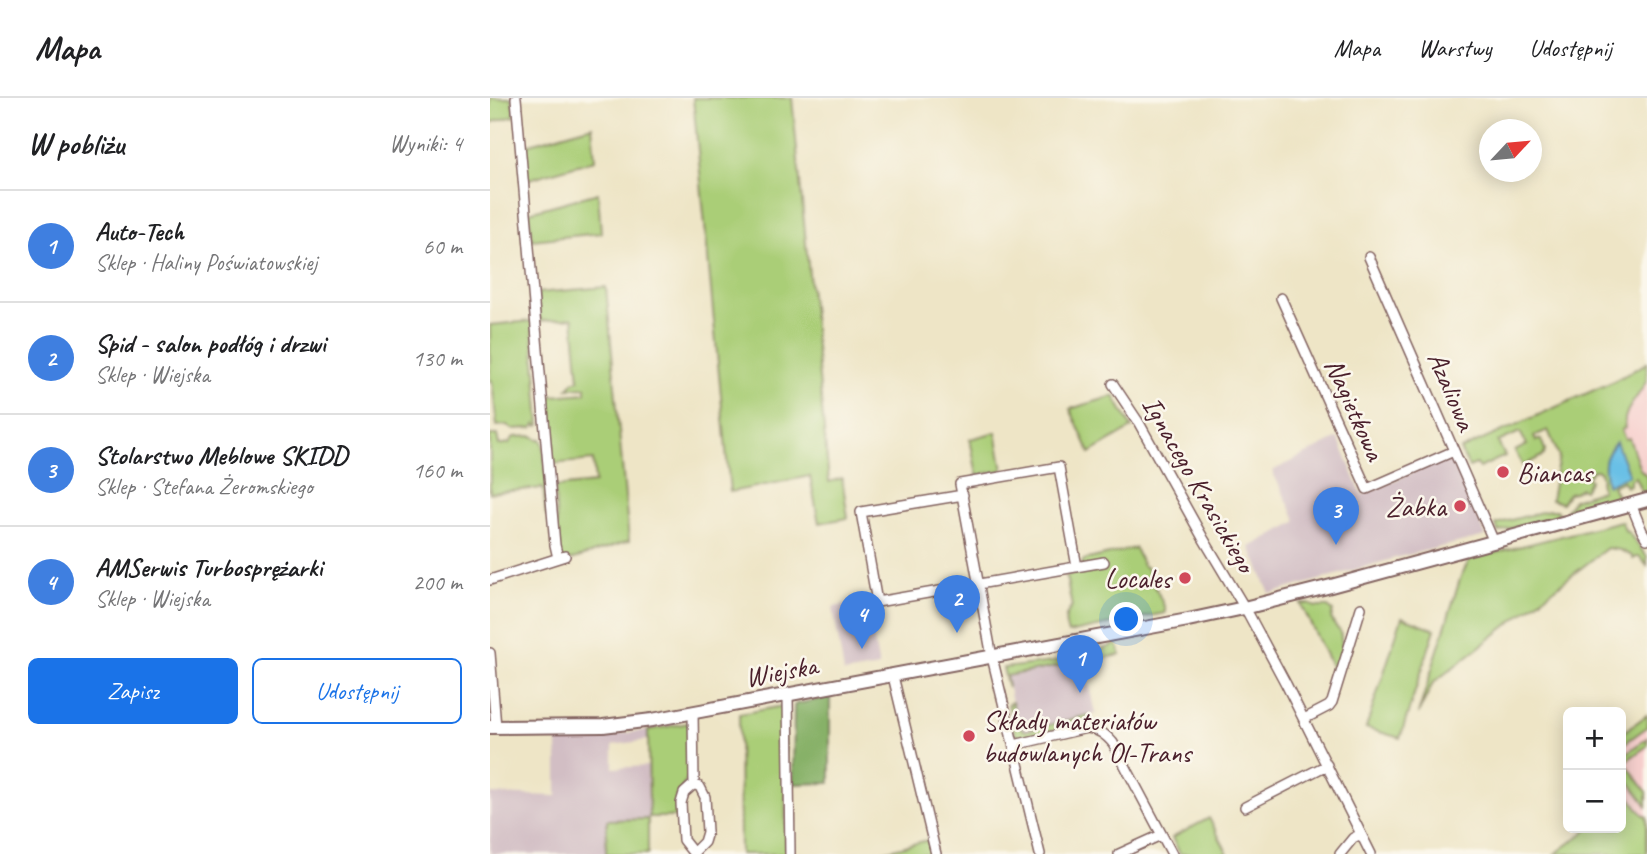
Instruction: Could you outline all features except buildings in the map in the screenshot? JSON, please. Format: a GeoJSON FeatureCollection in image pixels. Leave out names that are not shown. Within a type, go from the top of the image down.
{"type":"FeatureCollection","features":[{"type":"Feature","properties":{"kind":"street"},"geometry":{"type":"LineString","coordinates":[[490,580],[561,557],[555,545],[516,98]]}},
{"type":"Feature","properties":{"kind":"street","name":"Azaliowa"},"geometry":{"type":"LineString","coordinates":[[1370,257],[1494,542]]}},
{"type":"Feature","properties":{"kind":"street","name":"Nagietkowa"},"geometry":{"type":"LineString","coordinates":[[1281,298],[1367,489],[1454,451]]}},
{"type":"Feature","properties":{"kind":"street","name":"Ignacego Krasickiego"},"geometry":{"type":"LineString","coordinates":[[1113,384],[1139,423],[1280,673],[1371,854]]}},
{"type":"Feature","properties":{"kind":"street"},"geometry":{"type":"LineString","coordinates":[[1040,854],[992,657],[960,484],[1059,467],[1077,567]]}},
{"type":"Feature","properties":{"kind":"street"},"geometry":{"type":"LineString","coordinates":[[963,495],[861,512],[877,602],[1104,562]]}},
{"type":"Feature","properties":{"kind":"street","name":"Wiejska"},"geometry":{"type":"LineString","coordinates":[[493,727],[603,726],[652,720],[1244,608],[1647,500]]}},
{"type":"Feature","properties":{"kind":"street"},"geometry":{"type":"LineString","coordinates":[[1631,504],[1647,539]]}},
{"type":"Feature","properties":{"kind":"street"},"geometry":{"type":"LineString","coordinates":[[1304,719],[1332,702],[1361,608]]}},
{"type":"Feature","properties":{"kind":"street"},"geometry":{"type":"LineString","coordinates":[[490,653],[493,727]]}},
{"type":"Feature","properties":{"kind":"street"},"geometry":{"type":"LineString","coordinates":[[893,676],[936,854]]}},
{"type":"Feature","properties":{"kind":"street"},"geometry":{"type":"LineString","coordinates":[[788,695],[790,854]]}},
{"type":"Feature","properties":{"kind":"street"},"geometry":{"type":"LineString","coordinates":[[693,712],[694,784],[684,793],[681,803],[683,840],[694,853],[704,842],[706,832],[705,797],[700,787],[694,784]]}},
{"type":"Feature","properties":{"kind":"street"},"geometry":{"type":"LineString","coordinates":[[1014,745],[1080,729],[1098,730],[1113,743],[1172,854]]}},
{"type":"Feature","properties":{"kind":"street"},"geometry":{"type":"LineString","coordinates":[[1245,807],[1327,765]]}},
{"type":"Feature","properties":{"kind":"street"},"geometry":{"type":"LineString","coordinates":[[1340,854],[1353,838],[1361,834]]}},
{"type":"Feature","properties":{"kind":"street"},"geometry":{"type":"LineString","coordinates":[[1119,854],[1161,835]]}},
{"type":"Feature","properties":{"kind":"shaded area"},"geometry":{"type":"Polygon","coordinates":[[[1647,375],[1647,492],[1642,493],[1615,429],[1647,375]]]}},
{"type":"Feature","properties":{"kind":"shaded area"},"geometry":{"type":"Polygon","coordinates":[[[1338,438],[1362,495],[1445,458],[1451,459],[1486,536],[1399,557],[1270,594],[1250,547],[1297,521],[1272,471],[1338,438]]]}},
{"type":"Feature","properties":{"kind":"shaded area"},"geometry":{"type":"Polygon","coordinates":[[[867,601],[879,667],[844,673],[833,607],[867,601]]]}},
{"type":"Feature","properties":{"kind":"shaded area"},"geometry":{"type":"Polygon","coordinates":[[[1084,661],[1096,713],[1025,731],[1017,724],[1006,676],[1084,661]]]}},
{"type":"Feature","properties":{"kind":"shaded area"},"geometry":{"type":"Polygon","coordinates":[[[1647,715],[1647,837],[1626,822],[1626,730],[1647,715]]]}},
{"type":"Feature","properties":{"kind":"shaded area"},"geometry":{"type":"Polygon","coordinates":[[[648,730],[648,740],[613,745],[613,768],[648,766],[649,821],[607,820],[606,854],[490,854],[490,794],[557,796],[557,736],[613,735],[648,730]]]}},
{"type":"Feature","properties":{"kind":"green space"},"geometry":{"type":"Polygon","coordinates":[[[490,98],[512,98],[514,116],[490,123],[490,98]]]}},
{"type":"Feature","properties":{"kind":"green space"},"geometry":{"type":"Polygon","coordinates":[[[693,98],[792,98],[829,482],[842,478],[848,518],[819,523],[810,476],[730,492],[693,98]]]}},
{"type":"Feature","properties":{"kind":"green space"},"geometry":{"type":"Polygon","coordinates":[[[592,126],[595,160],[526,180],[523,146],[592,126]]]}},
{"type":"Feature","properties":{"kind":"green space"},"geometry":{"type":"Polygon","coordinates":[[[598,193],[601,233],[532,240],[529,212],[598,193]]]}},
{"type":"Feature","properties":{"kind":"green space"},"geometry":{"type":"Polygon","coordinates":[[[606,287],[629,541],[562,563],[558,552],[555,487],[595,483],[593,460],[552,464],[546,403],[552,396],[586,393],[586,387],[568,388],[579,380],[573,318],[540,321],[537,293],[606,287]]]}},
{"type":"Feature","properties":{"kind":"green space"},"geometry":{"type":"Polygon","coordinates":[[[532,321],[540,425],[537,426],[536,423],[532,428],[512,429],[507,425],[497,426],[490,381],[490,325],[532,321]]]}},
{"type":"Feature","properties":{"kind":"green space"},"geometry":{"type":"Polygon","coordinates":[[[1647,363],[1646,381],[1626,415],[1625,428],[1621,430],[1625,439],[1629,438],[1640,469],[1647,476],[1647,492],[1642,493],[1635,477],[1626,487],[1623,481],[1612,486],[1616,494],[1615,500],[1567,513],[1573,500],[1602,490],[1602,480],[1600,472],[1592,471],[1584,490],[1581,488],[1569,493],[1562,503],[1551,500],[1559,456],[1548,430],[1534,436],[1536,441],[1541,439],[1544,455],[1523,466],[1515,451],[1527,445],[1520,432],[1498,442],[1505,456],[1479,468],[1476,464],[1469,467],[1460,450],[1612,382],[1647,363]]]}},
{"type":"Feature","properties":{"kind":"green space"},"geometry":{"type":"Polygon","coordinates":[[[1114,396],[1132,428],[1090,453],[1070,409],[1114,396]]]}},
{"type":"Feature","properties":{"kind":"green space"},"geometry":{"type":"Polygon","coordinates":[[[996,432],[1003,470],[977,475],[970,439],[996,432]]]}},
{"type":"Feature","properties":{"kind":"green space"},"geometry":{"type":"Polygon","coordinates":[[[490,435],[497,435],[499,445],[509,443],[514,437],[533,436],[541,439],[550,516],[546,516],[543,488],[490,493],[490,435]]]}},
{"type":"Feature","properties":{"kind":"green space"},"geometry":{"type":"Polygon","coordinates":[[[1556,510],[1560,515],[1498,532],[1496,524],[1556,510]]]}},
{"type":"Feature","properties":{"kind":"green space"},"geometry":{"type":"Polygon","coordinates":[[[1621,521],[1626,532],[1647,557],[1647,566],[1639,556],[1633,559],[1620,550],[1607,548],[1433,683],[1418,714],[1461,576],[1470,559],[1621,521]]]}},
{"type":"Feature","properties":{"kind":"green space"},"geometry":{"type":"Polygon","coordinates":[[[1135,548],[1165,613],[1068,633],[1066,619],[1072,607],[1066,576],[1083,571],[1084,560],[1135,548]]]}},
{"type":"Feature","properties":{"kind":"green space"},"geometry":{"type":"Polygon","coordinates":[[[1301,604],[1328,607],[1333,611],[1331,618],[1340,631],[1343,652],[1335,674],[1301,604]]]}},
{"type":"Feature","properties":{"kind":"green space"},"geometry":{"type":"Polygon","coordinates":[[[1402,617],[1435,629],[1400,738],[1366,728],[1402,617]]]}},
{"type":"Feature","properties":{"kind":"green space"},"geometry":{"type":"Polygon","coordinates":[[[1117,644],[1121,655],[1006,676],[1008,688],[1003,668],[1083,656],[1117,644]]]}},
{"type":"Feature","properties":{"kind":"green space"},"geometry":{"type":"Polygon","coordinates":[[[830,697],[830,783],[793,784],[794,706],[830,697]]]}},
{"type":"Feature","properties":{"kind":"green space"},"geometry":{"type":"Polygon","coordinates":[[[1012,702],[1017,724],[1025,731],[1089,715],[1091,718],[1088,722],[1025,737],[1015,735],[1008,704],[1012,702]]]}},
{"type":"Feature","properties":{"kind":"green space"},"geometry":{"type":"Polygon","coordinates":[[[783,706],[786,854],[740,854],[739,714],[783,706]]]}},
{"type":"Feature","properties":{"kind":"green space"},"geometry":{"type":"Polygon","coordinates":[[[1647,715],[1647,727],[1626,742],[1626,730],[1647,715]]]}},
{"type":"Feature","properties":{"kind":"green space"},"geometry":{"type":"Polygon","coordinates":[[[689,723],[689,776],[676,798],[677,817],[649,817],[648,730],[689,723]]]}},
{"type":"Feature","properties":{"kind":"green space"},"geometry":{"type":"Polygon","coordinates":[[[1647,738],[1647,746],[1626,761],[1626,753],[1647,738]]]}},
{"type":"Feature","properties":{"kind":"green space"},"geometry":{"type":"Polygon","coordinates":[[[1626,763],[1647,792],[1647,806],[1626,777],[1626,763]]]}},
{"type":"Feature","properties":{"kind":"green space"},"geometry":{"type":"Polygon","coordinates":[[[1626,792],[1647,817],[1647,854],[1555,854],[1583,833],[1626,833],[1626,792]]]}},
{"type":"Feature","properties":{"kind":"green space"},"geometry":{"type":"Polygon","coordinates":[[[1209,818],[1228,854],[1180,854],[1172,838],[1209,818]]]}},
{"type":"Feature","properties":{"kind":"green space"},"geometry":{"type":"Polygon","coordinates":[[[648,819],[648,854],[606,854],[607,820],[648,819]]]}},
{"type":"Feature","properties":{"kind":"green space"},"geometry":{"type":"Polygon","coordinates":[[[928,840],[931,854],[874,854],[928,840]]]}},
{"type":"Feature","properties":{"kind":"water"},"geometry":{"type":"Polygon","coordinates":[[[1616,442],[1629,475],[1607,485],[1605,462],[1616,442]]]}},
{"type":"Feature","properties":{"kind":"place","name":"Biancas"},"geometry":{"type":"Point","coordinates":[1503,472]}},
{"type":"Feature","properties":{"kind":"place","name":"Żabka"},"geometry":{"type":"Point","coordinates":[1460,506]}},
{"type":"Feature","properties":{"kind":"place","name":"Stolarstwo Meblowe SKIDD"},"geometry":{"type":"Point","coordinates":[1336,545]}},
{"type":"Feature","properties":{"kind":"place","name":"Locales"},"geometry":{"type":"Point","coordinates":[1185,578]}},
{"type":"Feature","properties":{"kind":"place","name":"Spid - salon podłóg i drzwi"},"geometry":{"type":"Point","coordinates":[957,633]}},
{"type":"Feature","properties":{"kind":"place","name":"AMSerwis Turbosprężarki"},"geometry":{"type":"Point","coordinates":[862,649]}},
{"type":"Feature","properties":{"kind":"place","name":"Auto-Tech"},"geometry":{"type":"Point","coordinates":[1080,693]}},
{"type":"Feature","properties":{"kind":"place","name":"Składy materiałów budowlanych Ol-Trans"},"geometry":{"type":"Point","coordinates":[969,736]}}]}
